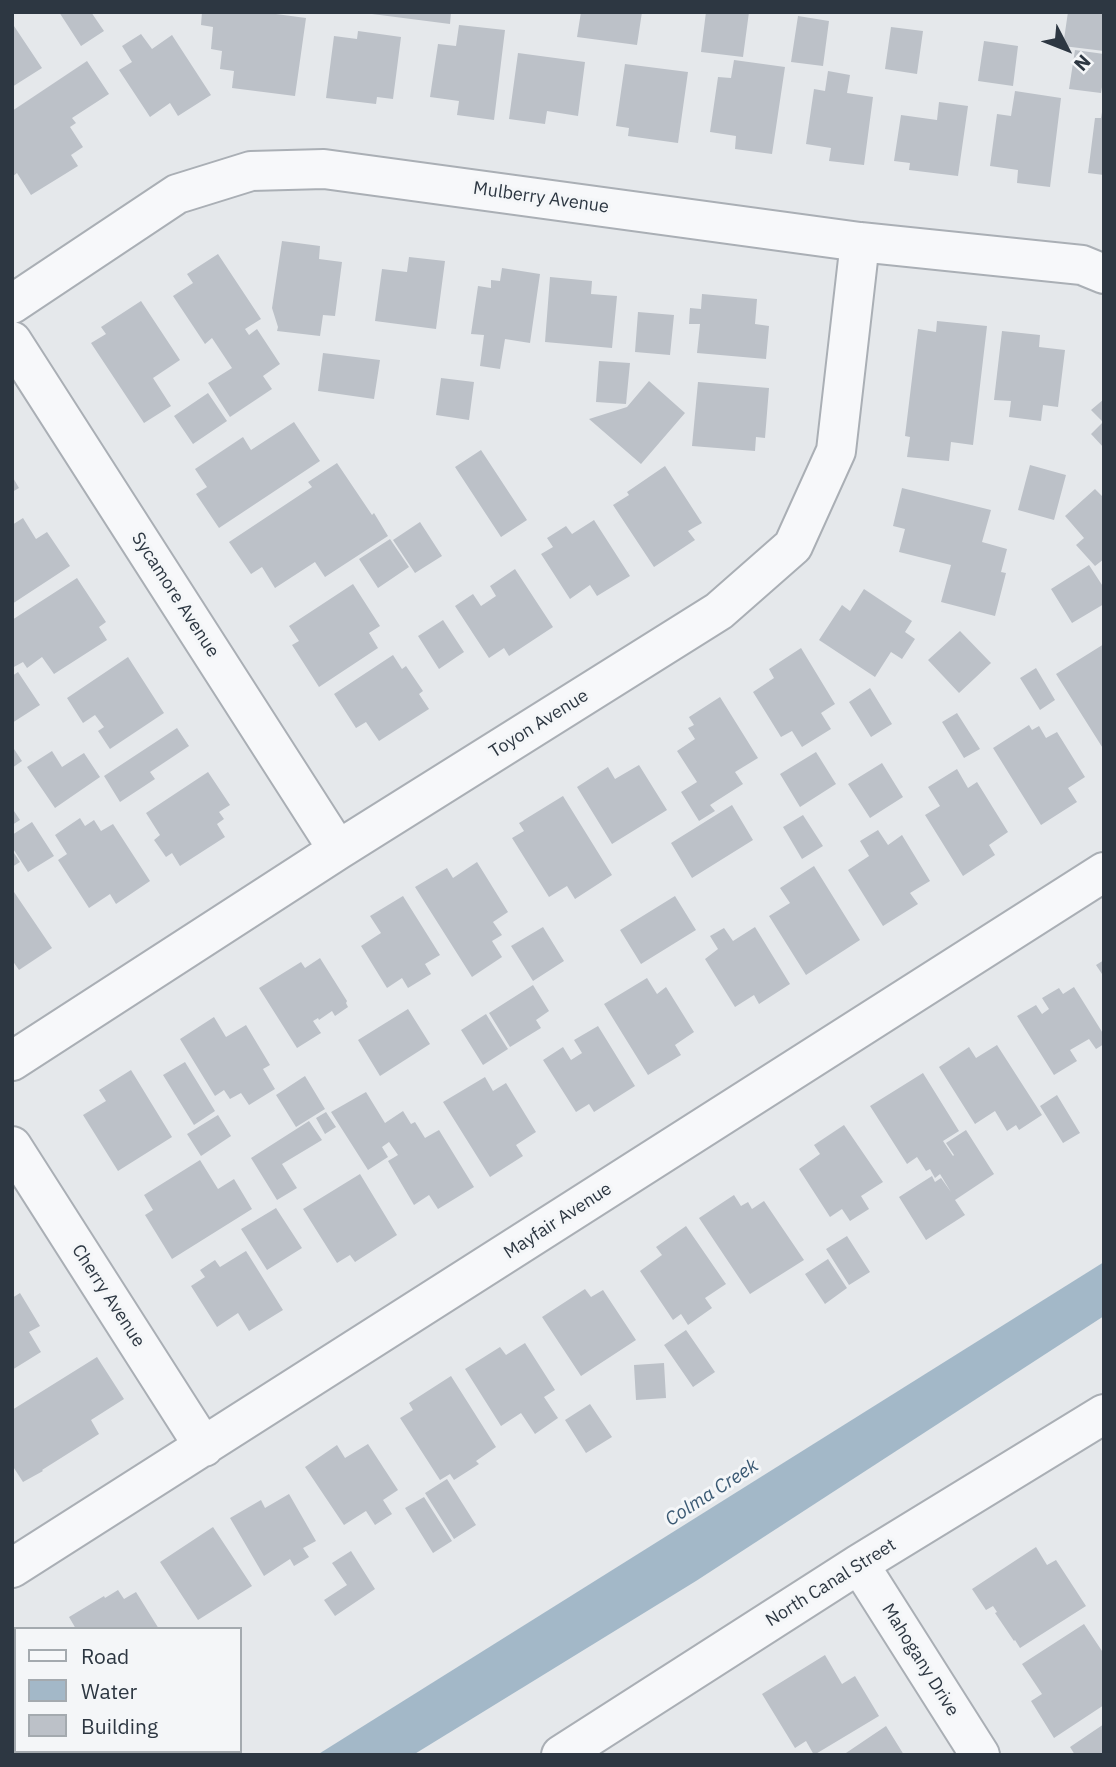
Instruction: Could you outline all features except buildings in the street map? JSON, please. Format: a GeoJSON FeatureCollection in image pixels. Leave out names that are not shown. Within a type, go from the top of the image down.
{"type":"FeatureCollection","features":[{"type":"Feature","properties":{"kind":"street","name":"Mulberry Avenue"},"geometry":{"type":"LineString","coordinates":[[12,304],[177,194],[251,172],[324,169],[860,242],[1082,265],[1104,274]]}},
{"type":"Feature","properties":{"kind":"street","name":"Toyon Avenue"},"geometry":{"type":"LineString","coordinates":[[12,1062],[338,850],[719,611],[793,546],[836,451],[860,242]]}},
{"type":"Feature","properties":{"kind":"street","name":"Sycamore Avenue"},"geometry":{"type":"LineString","coordinates":[[12,341],[338,850]]}},
{"type":"Feature","properties":{"kind":"street","name":"Mayfair Avenue"},"geometry":{"type":"LineString","coordinates":[[12,1568],[1104,872]]}},
{"type":"Feature","properties":{"kind":"street","name":"Cherry Avenue"},"geometry":{"type":"LineString","coordinates":[[12,1146],[204,1447]]}},
{"type":"Feature","properties":{"kind":"street","name":"North Canal Street"},"geometry":{"type":"LineString","coordinates":[[561,1755],[859,1564],[1104,1414]]}},
{"type":"Feature","properties":{"kind":"street","name":"Mahogany Drive"},"geometry":{"type":"LineString","coordinates":[[859,1564],[980,1755]]}},
{"type":"Feature","properties":{"kind":"water"},"geometry":{"type":"Polygon","coordinates":[[[1104,1262],[1104,1316],[696,1581],[413,1755],[317,1755],[1104,1262]]]}},
{"type":"Feature","properties":{"kind":"water label","name":"Colma Creek"},"geometry":{"type":"Point","coordinates":[712,1493]}}]}
